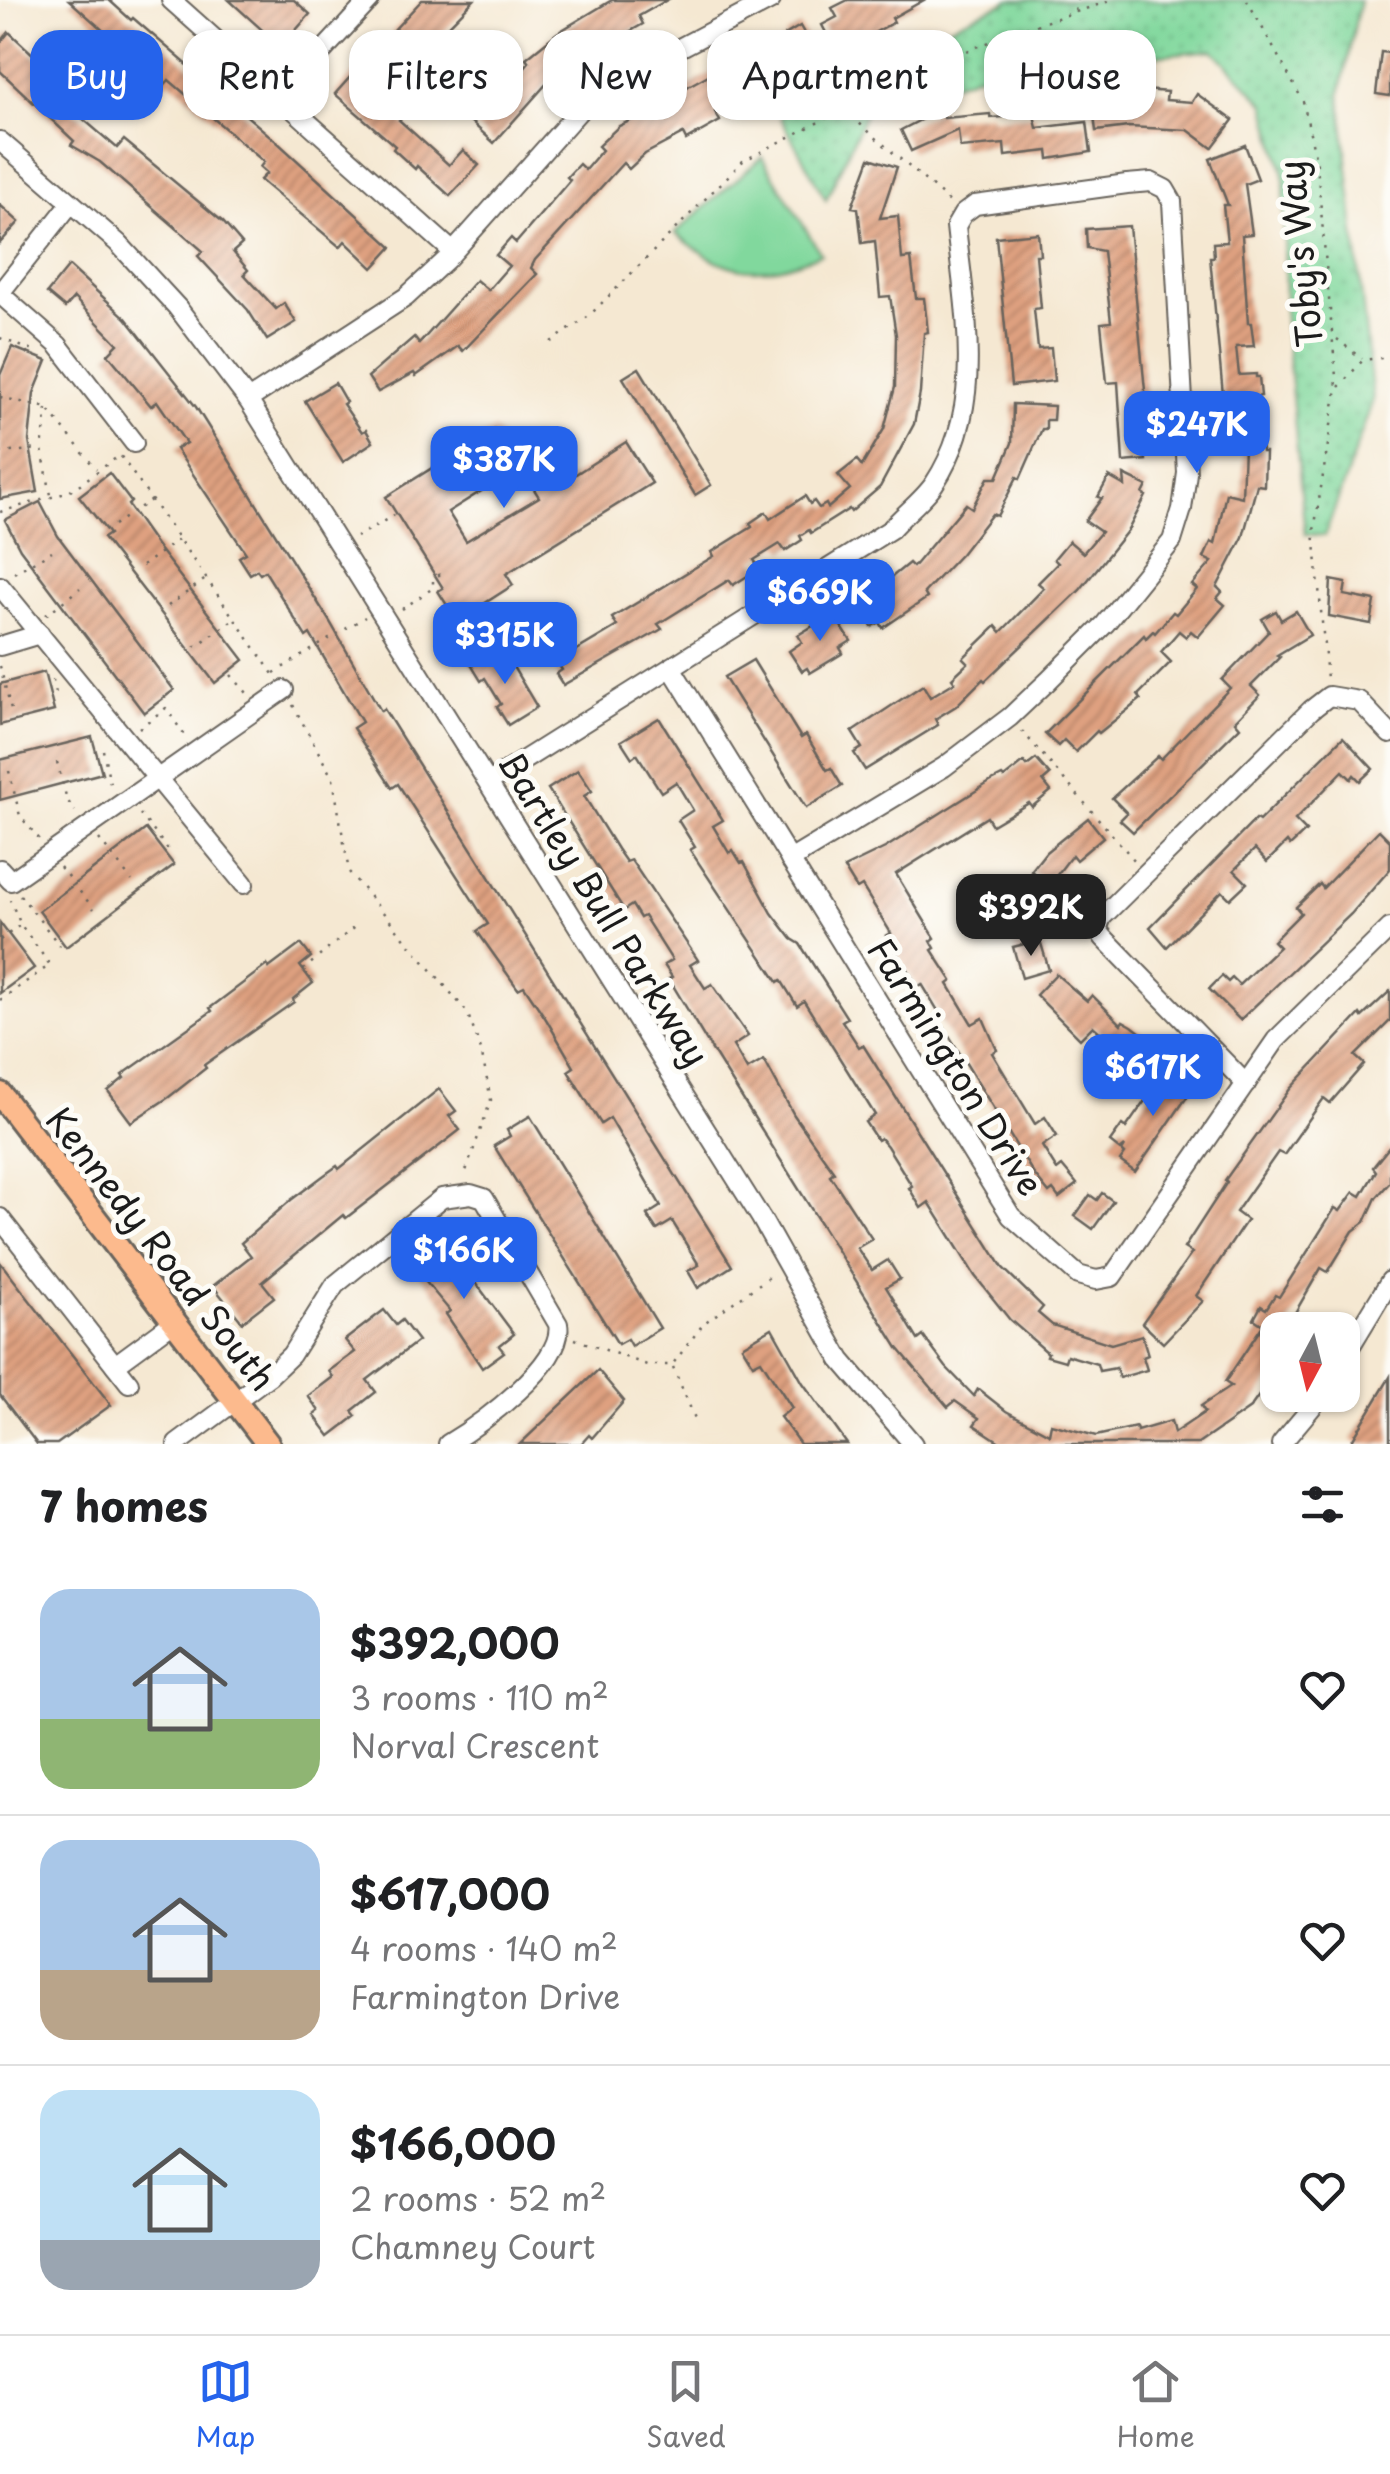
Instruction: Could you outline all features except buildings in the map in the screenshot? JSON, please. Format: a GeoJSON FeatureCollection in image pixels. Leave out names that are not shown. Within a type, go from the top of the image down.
{"type":"FeatureCollection","features":[{"type":"Feature","properties":{"kind":"main road","name":"Kennedy Road South"},"geometry":{"type":"LineString","coordinates":[[5,1110],[175,1321],[268,1444]]}},
{"type":"Feature","properties":{"kind":"street"},"geometry":{"type":"LineString","coordinates":[[171,0],[205,30]]}},
{"type":"Feature","properties":{"kind":"street"},"geometry":{"type":"LineString","coordinates":[[329,44],[370,0]]}},
{"type":"Feature","properties":{"kind":"street"},"geometry":{"type":"LineString","coordinates":[[248,400],[406,296],[579,111],[628,76],[771,0]]}},
{"type":"Feature","properties":{"kind":"street"},"geometry":{"type":"LineString","coordinates":[[308,120],[452,250]]}},
{"type":"Feature","properties":{"kind":"street","name":"Bartley Bull Parkway"},"geometry":{"type":"LineString","coordinates":[[0,141],[118,244],[177,307],[248,400],[788,1263],[841,1360],[914,1444]]}},
{"type":"Feature","properties":{"kind":"street"},"geometry":{"type":"LineString","coordinates":[[489,782],[890,528],[933,485],[962,426],[970,372],[956,226],[963,214],[975,205],[996,200],[1151,182],[1166,189],[1172,200],[1186,472],[1182,508],[1172,541],[1105,624],[1010,717],[944,767],[790,860]]}},
{"type":"Feature","properties":{"kind":"street"},"geometry":{"type":"LineString","coordinates":[[71,203],[0,294],[58,345],[134,442]]}},
{"type":"Feature","properties":{"kind":"street"},"geometry":{"type":"LineString","coordinates":[[0,584],[244,884]]}},
{"type":"Feature","properties":{"kind":"street"},"geometry":{"type":"LineString","coordinates":[[0,646],[36,629]]}},
{"type":"Feature","properties":{"kind":"street","name":"Farmington Drive"},"geometry":{"type":"LineString","coordinates":[[672,669],[1010,1216],[1078,1275],[1096,1280],[1112,1277],[1276,1040],[1390,928]]}},
{"type":"Feature","properties":{"kind":"street"},"geometry":{"type":"LineString","coordinates":[[6,875],[51,854],[284,690]]}},
{"type":"Feature","properties":{"kind":"street"},"geometry":{"type":"LineString","coordinates":[[1246,1084],[1097,929],[1102,917],[1328,696],[1360,701],[1390,734]]}},
{"type":"Feature","properties":{"kind":"street"},"geometry":{"type":"LineString","coordinates":[[177,1444],[292,1355],[335,1285],[442,1198],[471,1194],[484,1198],[560,1333],[547,1362],[476,1428],[448,1444]]}},
{"type":"Feature","properties":{"kind":"street"},"geometry":{"type":"LineString","coordinates":[[0,1218],[129,1383]]}},
{"type":"Feature","properties":{"kind":"street"},"geometry":{"type":"LineString","coordinates":[[1360,1330],[1390,1281]]}},
{"type":"Feature","properties":{"kind":"street"},"geometry":{"type":"LineString","coordinates":[[115,1365],[175,1321]]}},
{"type":"Feature","properties":{"kind":"street"},"geometry":{"type":"LineString","coordinates":[[1282,1444],[1308,1412]]}},
{"type":"Feature","properties":{"kind":"path"},"geometry":{"type":"LineString","coordinates":[[1074,12],[1077,0]]}},
{"type":"Feature","properties":{"kind":"path"},"geometry":{"type":"LineString","coordinates":[[964,53],[1113,0]]}},
{"type":"Feature","properties":{"kind":"path","name":"Toby's Way"},"geometry":{"type":"LineString","coordinates":[[1247,0],[1304,100],[1317,165],[1337,388],[1314,531],[1328,696]]}},
{"type":"Feature","properties":{"kind":"path"},"geometry":{"type":"LineString","coordinates":[[551,342],[589,316],[743,161],[824,120]]}},
{"type":"Feature","properties":{"kind":"path"},"geometry":{"type":"LineString","coordinates":[[855,120],[963,214]]}},
{"type":"Feature","properties":{"kind":"path"},"geometry":{"type":"LineString","coordinates":[[1334,336],[1363,360]]}},
{"type":"Feature","properties":{"kind":"path"},"geometry":{"type":"LineString","coordinates":[[1337,388],[1363,360],[1390,357]]}},
{"type":"Feature","properties":{"kind":"path"},"geometry":{"type":"LineString","coordinates":[[0,397],[47,408],[97,470]]}},
{"type":"Feature","properties":{"kind":"path"},"geometry":{"type":"LineString","coordinates":[[47,408],[42,449],[52,496]]}},
{"type":"Feature","properties":{"kind":"path"},"geometry":{"type":"LineString","coordinates":[[0,453],[42,449]]}},
{"type":"Feature","properties":{"kind":"path"},"geometry":{"type":"LineString","coordinates":[[0,512],[69,492],[120,455],[236,618],[312,734],[334,778],[349,872],[467,1012],[481,1050],[490,1100],[458,1194]]}},
{"type":"Feature","properties":{"kind":"path"},"geometry":{"type":"LineString","coordinates":[[114,525],[153,500]]}},
{"type":"Feature","properties":{"kind":"path"},"geometry":{"type":"LineString","coordinates":[[355,538],[396,514]]}},
{"type":"Feature","properties":{"kind":"path"},"geometry":{"type":"LineString","coordinates":[[142,566],[180,538]]}},
{"type":"Feature","properties":{"kind":"path"},"geometry":{"type":"LineString","coordinates":[[0,584],[52,552]]}},
{"type":"Feature","properties":{"kind":"path"},"geometry":{"type":"LineString","coordinates":[[400,610],[434,588],[433,579],[445,571]]}},
{"type":"Feature","properties":{"kind":"path"},"geometry":{"type":"LineString","coordinates":[[168,606],[208,578]]}},
{"type":"Feature","properties":{"kind":"path"},"geometry":{"type":"LineString","coordinates":[[36,629],[80,588]]}},
{"type":"Feature","properties":{"kind":"path"},"geometry":{"type":"LineString","coordinates":[[273,674],[366,616]]}},
{"type":"Feature","properties":{"kind":"path"},"geometry":{"type":"LineString","coordinates":[[195,647],[236,618]]}},
{"type":"Feature","properties":{"kind":"path"},"geometry":{"type":"LineString","coordinates":[[0,666],[11,710]]}},
{"type":"Feature","properties":{"kind":"path"},"geometry":{"type":"LineString","coordinates":[[231,675],[260,708]]}},
{"type":"Feature","properties":{"kind":"path"},"geometry":{"type":"LineString","coordinates":[[125,739],[166,708],[197,753]]}},
{"type":"Feature","properties":{"kind":"path"},"geometry":{"type":"LineString","coordinates":[[1010,717],[1146,873]]}},
{"type":"Feature","properties":{"kind":"path"},"geometry":{"type":"LineString","coordinates":[[102,750],[122,805],[170,852]]}},
{"type":"Feature","properties":{"kind":"path"},"geometry":{"type":"LineString","coordinates":[[57,762],[67,800],[132,882]]}},
{"type":"Feature","properties":{"kind":"path"},"geometry":{"type":"LineString","coordinates":[[9,771],[20,816],[94,909]]}},
{"type":"Feature","properties":{"kind":"path"},"geometry":{"type":"LineString","coordinates":[[0,1000],[50,965],[10,904],[6,875]]}},
{"type":"Feature","properties":{"kind":"path"},"geometry":{"type":"LineString","coordinates":[[6,875],[60,946]]}},
{"type":"Feature","properties":{"kind":"path"},"geometry":{"type":"LineString","coordinates":[[303,970],[358,924]]}},
{"type":"Feature","properties":{"kind":"path"},"geometry":{"type":"LineString","coordinates":[[0,940],[21,925]]}},
{"type":"Feature","properties":{"kind":"path"},"geometry":{"type":"LineString","coordinates":[[560,1333],[647,1365],[672,1364],[704,1324],[788,1263]]}},
{"type":"Feature","properties":{"kind":"path"},"geometry":{"type":"LineString","coordinates":[[672,1364],[696,1422]]}},
{"type":"Feature","properties":{"kind":"green space"},"geometry":{"type":"Polygon","coordinates":[[[1011,0],[1360,0],[1340,94],[1373,400],[1325,536],[1305,534],[1285,321],[1284,175],[1265,104],[1213,50],[1156,55],[1156,30],[984,30],[984,73],[964,80],[964,30],[944,30],[1011,0]]]}},
{"type":"Feature","properties":{"kind":"green space"},"geometry":{"type":"Polygon","coordinates":[[[782,120],[862,120],[826,200],[782,120]]]}},
{"type":"Feature","properties":{"kind":"green space"},"geometry":{"type":"Polygon","coordinates":[[[762,157],[821,254],[778,267],[744,269],[712,258],[675,233],[762,157]]]}}]}
